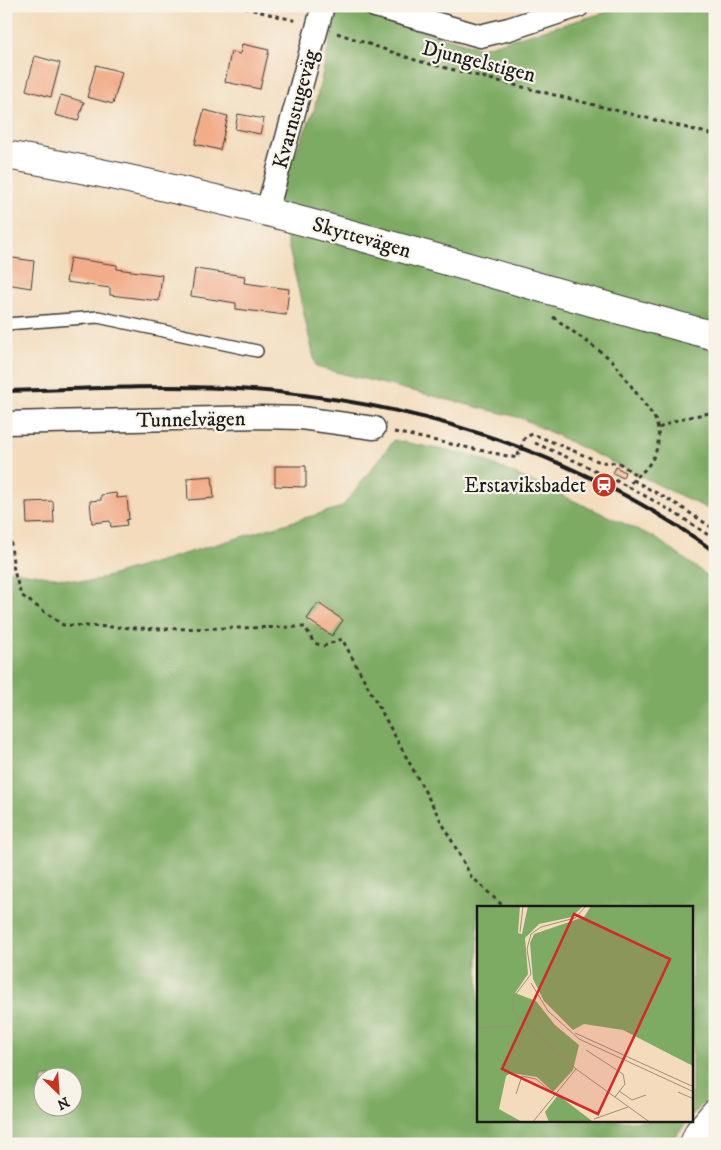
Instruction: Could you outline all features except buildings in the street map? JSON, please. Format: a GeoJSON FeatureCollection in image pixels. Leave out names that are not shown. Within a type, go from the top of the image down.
{"type":"FeatureCollection","features":[{"type":"Feature","properties":{"kind":"street"},"geometry":{"type":"LineString","coordinates":[[375,6],[480,36],[509,29],[578,6]]}},
{"type":"Feature","properties":{"kind":"street","name":"Kvarnstugeväg"},"geometry":{"type":"LineString","coordinates":[[267,211],[320,16]]}},
{"type":"Feature","properties":{"kind":"street","name":"Skyttevägen"},"geometry":{"type":"LineString","coordinates":[[6,155],[92,171],[267,211],[715,336]]}},
{"type":"Feature","properties":{"kind":"street","name":"Tunnelvägen"},"geometry":{"type":"LineString","coordinates":[[6,423],[260,417],[301,418],[374,428]]}},
{"type":"Feature","properties":{"kind":"street"},"geometry":{"type":"LineString","coordinates":[[694,1144],[699,1132],[715,1113]]}},
{"type":"Feature","properties":{"kind":"lane"},"geometry":{"type":"LineString","coordinates":[[6,324],[98,317],[257,351]]}},
{"type":"Feature","properties":{"kind":"path","name":"Djungelstigen"},"geometry":{"type":"LineString","coordinates":[[238,6],[320,16],[418,61],[715,135]]}},
{"type":"Feature","properties":{"kind":"path"},"geometry":{"type":"LineString","coordinates":[[547,313],[564,322],[612,360],[654,417],[659,428],[659,442],[647,468],[636,475],[628,488]]}},
{"type":"Feature","properties":{"kind":"path"},"geometry":{"type":"LineString","coordinates":[[659,428],[679,418],[715,412]]}},
{"type":"Feature","properties":{"kind":"path"},"geometry":{"type":"LineString","coordinates":[[374,428],[517,458],[525,437],[533,434],[600,462],[619,463],[636,475]]}},
{"type":"Feature","properties":{"kind":"path"},"geometry":{"type":"LineString","coordinates":[[535,443],[600,471],[715,540]]}},
{"type":"Feature","properties":{"kind":"path"},"geometry":{"type":"LineString","coordinates":[[633,480],[678,505],[714,529],[710,536]]}},
{"type":"Feature","properties":{"kind":"path"},"geometry":{"type":"LineString","coordinates":[[6,502],[14,571],[21,595],[62,625],[161,629],[305,627],[314,643],[324,646],[342,640],[471,876],[503,906]]}},
{"type":"Feature","properties":{"kind":"green space"},"geometry":{"type":"Polygon","coordinates":[[[628,6],[715,6],[715,507],[706,508],[521,418],[316,367],[277,196],[314,110],[338,7],[481,48],[628,6]]]}},
{"type":"Feature","properties":{"kind":"green space"},"geometry":{"type":"Polygon","coordinates":[[[394,440],[477,457],[654,537],[715,581],[715,1090],[694,1114],[694,906],[477,906],[477,1122],[687,1122],[669,1144],[6,1144],[6,570],[89,582],[342,507],[394,440]]]}},
{"type":"Feature","properties":{"kind":"railway"},"geometry":{"type":"LineString","coordinates":[[6,391],[140,387],[221,388],[287,393],[352,402],[417,416],[480,434],[542,456],[602,483],[660,515],[715,552]]}},
{"type":"Feature","properties":{"kind":"place","name":"Erstaviksbadet"},"geometry":{"type":"Point","coordinates":[604,485]}}]}
